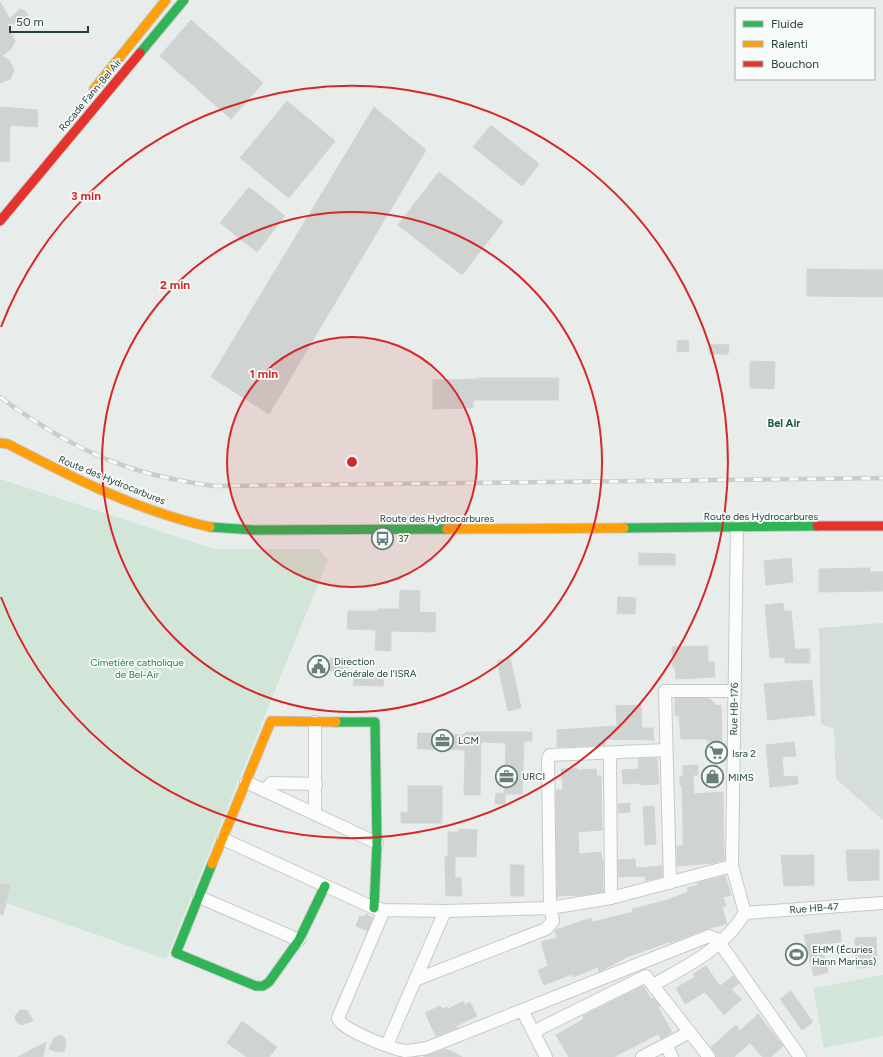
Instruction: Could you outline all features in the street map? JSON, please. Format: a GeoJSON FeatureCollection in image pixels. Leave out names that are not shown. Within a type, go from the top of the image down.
{"type":"FeatureCollection","features":[{"type":"Feature","properties":{"kind":"street","name":"Rocade Fann-Bel Air"},"geometry":{"type":"LineString","coordinates":[[90,94],[166,0]]}},
{"type":"Feature","properties":{"kind":"street","name":"Rocade Fann-Bel Air"},"geometry":{"type":"LineString","coordinates":[[0,221],[184,0]]}},
{"type":"Feature","properties":{"kind":"street","name":"Route des Hydrocarbures"},"geometry":{"type":"LineString","coordinates":[[0,435],[4,444],[59,471],[119,497],[161,513],[218,528],[254,530],[883,526]]}},
{"type":"Feature","properties":{"kind":"street","name":"Rue HB-176"},"geometry":{"type":"LineString","coordinates":[[737,527],[732,866],[745,913]]}},
{"type":"Feature","properties":{"kind":"street"},"geometry":{"type":"LineString","coordinates":[[670,883],[665,691],[735,691]]}},
{"type":"Feature","properties":{"kind":"street"},"geometry":{"type":"LineString","coordinates":[[325,886],[300,940],[269,982],[263,986],[256,986],[176,953],[271,721],[374,722],[379,909],[338,1018],[342,1025],[387,1045],[407,1051],[427,1048],[709,936],[714,937],[720,944],[800,1057]]}},
{"type":"Feature","properties":{"kind":"street"},"geometry":{"type":"LineString","coordinates":[[315,722],[315,814]]}},
{"type":"Feature","properties":{"kind":"street"},"geometry":{"type":"LineString","coordinates":[[415,980],[546,929],[553,921],[550,908],[549,757],[554,754],[666,750]]}},
{"type":"Feature","properties":{"kind":"street"},"geometry":{"type":"LineString","coordinates":[[610,753],[610,898]]}},
{"type":"Feature","properties":{"kind":"street"},"geometry":{"type":"LineString","coordinates":[[246,782],[377,843]]}},
{"type":"Feature","properties":{"kind":"street"},"geometry":{"type":"LineString","coordinates":[[265,791],[271,783],[316,784]]}},
{"type":"Feature","properties":{"kind":"street"},"geometry":{"type":"LineString","coordinates":[[223,839],[379,909],[445,911],[550,908],[610,898],[732,866]]}},
{"type":"Feature","properties":{"kind":"street"},"geometry":{"type":"LineString","coordinates":[[199,897],[300,940]]}},
{"type":"Feature","properties":{"kind":"street","name":"Rue HB-47"},"geometry":{"type":"LineString","coordinates":[[745,913],[883,904]]}},
{"type":"Feature","properties":{"kind":"street"},"geometry":{"type":"LineString","coordinates":[[387,1045],[445,911]]}},
{"type":"Feature","properties":{"kind":"street"},"geometry":{"type":"LineString","coordinates":[[533,1032],[702,958],[720,944],[739,924],[745,913]]}},
{"type":"Feature","properties":{"kind":"street"},"geometry":{"type":"LineString","coordinates":[[636,964],[650,980],[708,1057]]}},
{"type":"Feature","properties":{"kind":"street"},"geometry":{"type":"LineString","coordinates":[[522,1010],[546,1057]]}},
{"type":"Feature","properties":{"kind":"street"},"geometry":{"type":"LineString","coordinates":[[642,1057],[690,1032]]}},
{"type":"Feature","properties":{"kind":"street"},"geometry":{"type":"LineString","coordinates":[[666,1045],[672,1057]]}},
{"type":"Feature","properties":{"kind":"shaded area"},"geometry":{"type":"Polygon","coordinates":[[[883,623],[883,820],[836,779],[834,729],[821,724],[819,628],[883,623]]]}},
{"type":"Feature","properties":{"kind":"green space","name":"Cimetière catholique de Bel-Air"},"geometry":{"type":"Polygon","coordinates":[[[0,479],[214,549],[319,549],[328,560],[166,959],[0,901],[0,479]]]}},
{"type":"Feature","properties":{"kind":"green space"},"geometry":{"type":"Polygon","coordinates":[[[883,975],[883,1036],[824,1048],[813,988],[883,975]]]}},
{"type":"Feature","properties":{"kind":"building"},"geometry":{"type":"Polygon","coordinates":[[[0,2],[10,19],[20,9],[25,11],[28,15],[25,22],[7,24],[15,41],[11,49],[2,56],[10,61],[14,70],[10,79],[0,83],[0,2]]]}},
{"type":"Feature","properties":{"kind":"building"},"geometry":{"type":"Polygon","coordinates":[[[191,20],[263,83],[231,119],[160,56],[191,20]]]}},
{"type":"Feature","properties":{"kind":"building"},"geometry":{"type":"Polygon","coordinates":[[[287,101],[335,141],[289,198],[240,158],[287,101]]]}},
{"type":"Feature","properties":{"kind":"building"},"geometry":{"type":"Polygon","coordinates":[[[0,107],[38,110],[37,127],[10,125],[9,162],[0,161],[0,107]]]}},
{"type":"Feature","properties":{"kind":"building"},"geometry":{"type":"Polygon","coordinates":[[[374,107],[426,150],[269,414],[211,377],[374,107]]]}},
{"type":"Feature","properties":{"kind":"building"},"geometry":{"type":"Polygon","coordinates":[[[491,125],[539,164],[522,186],[473,147],[491,125]]]}},
{"type":"Feature","properties":{"kind":"building"},"geometry":{"type":"Polygon","coordinates":[[[439,172],[503,222],[462,275],[398,225],[439,172]]]}},
{"type":"Feature","properties":{"kind":"building"},"geometry":{"type":"Polygon","coordinates":[[[249,187],[285,216],[257,252],[220,223],[249,187]]]}},
{"type":"Feature","properties":{"kind":"building"},"geometry":{"type":"Polygon","coordinates":[[[807,269],[883,270],[883,297],[807,296],[807,269]]]}},
{"type":"Feature","properties":{"kind":"building"},"geometry":{"type":"Polygon","coordinates":[[[688,340],[689,351],[677,352],[677,341],[688,340]]]}},
{"type":"Feature","properties":{"kind":"building"},"geometry":{"type":"Polygon","coordinates":[[[709,344],[729,345],[728,354],[709,354],[709,344]]]}},
{"type":"Feature","properties":{"kind":"building"},"geometry":{"type":"Polygon","coordinates":[[[750,361],[775,362],[774,389],[750,388],[750,361]]]}},
{"type":"Feature","properties":{"kind":"building"},"geometry":{"type":"Polygon","coordinates":[[[478,378],[559,378],[558,400],[473,400],[473,408],[433,409],[433,380],[478,378]]]}},
{"type":"Feature","properties":{"kind":"building"},"geometry":{"type":"Polygon","coordinates":[[[639,553],[675,554],[675,565],[639,565],[639,553]]]}},
{"type":"Feature","properties":{"kind":"building"},"geometry":{"type":"Polygon","coordinates":[[[791,558],[793,582],[766,585],[764,561],[791,558]]]}},
{"type":"Feature","properties":{"kind":"building"},"geometry":{"type":"Polygon","coordinates":[[[870,568],[870,572],[883,572],[883,591],[819,592],[819,569],[870,568]]]}},
{"type":"Feature","properties":{"kind":"building"},"geometry":{"type":"Polygon","coordinates":[[[400,590],[420,591],[419,612],[436,613],[435,632],[391,631],[391,651],[375,650],[376,630],[347,629],[348,611],[399,609],[400,590]]]}},
{"type":"Feature","properties":{"kind":"building"},"geometry":{"type":"Polygon","coordinates":[[[618,597],[636,598],[635,614],[617,613],[618,597]]]}},
{"type":"Feature","properties":{"kind":"building"},"geometry":{"type":"Polygon","coordinates":[[[783,603],[784,611],[791,611],[795,649],[810,649],[810,663],[785,663],[785,657],[770,658],[765,605],[783,603]]]}},
{"type":"Feature","properties":{"kind":"building"},"geometry":{"type":"Polygon","coordinates":[[[708,646],[708,662],[714,662],[715,677],[676,679],[675,668],[673,668],[672,647],[708,646]]]}},
{"type":"Feature","properties":{"kind":"building"},"geometry":{"type":"Polygon","coordinates":[[[330,658],[348,658],[348,671],[330,671],[330,658]]]}},
{"type":"Feature","properties":{"kind":"building"},"geometry":{"type":"Polygon","coordinates":[[[510,658],[521,708],[508,711],[497,661],[510,658]]]}},
{"type":"Feature","properties":{"kind":"building"},"geometry":{"type":"Polygon","coordinates":[[[354,675],[384,676],[383,686],[353,685],[354,675]]]}},
{"type":"Feature","properties":{"kind":"building"},"geometry":{"type":"Polygon","coordinates":[[[812,680],[815,715],[768,720],[764,684],[812,680]]]}},
{"type":"Feature","properties":{"kind":"building"},"geometry":{"type":"Polygon","coordinates":[[[675,698],[709,698],[717,706],[721,705],[722,741],[707,741],[707,739],[681,739],[679,716],[675,716],[675,698]]]}},
{"type":"Feature","properties":{"kind":"building"},"geometry":{"type":"Polygon","coordinates":[[[641,705],[642,728],[653,728],[654,740],[605,739],[605,745],[557,747],[557,730],[617,726],[616,706],[641,705]]]}},
{"type":"Feature","properties":{"kind":"building"},"geometry":{"type":"Polygon","coordinates":[[[465,732],[532,732],[532,741],[524,741],[522,794],[504,794],[506,743],[481,742],[480,795],[464,795],[465,750],[417,749],[418,733],[465,735],[465,732]]]}},
{"type":"Feature","properties":{"kind":"building"},"geometry":{"type":"Polygon","coordinates":[[[794,742],[796,756],[782,757],[784,777],[797,776],[798,784],[770,787],[766,745],[794,742]]]}},
{"type":"Feature","properties":{"kind":"building"},"geometry":{"type":"Polygon","coordinates":[[[657,758],[659,784],[623,784],[622,770],[639,769],[638,759],[657,758]]]}},
{"type":"Feature","properties":{"kind":"building"},"geometry":{"type":"Polygon","coordinates":[[[698,765],[698,775],[693,775],[694,794],[723,792],[724,860],[713,863],[677,866],[677,846],[683,846],[682,786],[680,786],[680,776],[683,776],[683,766],[698,765]]]}},
{"type":"Feature","properties":{"kind":"building"},"geometry":{"type":"Polygon","coordinates":[[[577,768],[577,770],[596,769],[597,776],[601,776],[602,830],[578,832],[579,854],[601,852],[603,861],[603,892],[583,895],[557,896],[556,790],[563,790],[561,769],[577,768]]]}},
{"type":"Feature","properties":{"kind":"building"},"geometry":{"type":"Polygon","coordinates":[[[408,786],[442,786],[442,823],[401,823],[401,812],[408,813],[408,786]]]}},
{"type":"Feature","properties":{"kind":"building"},"geometry":{"type":"Polygon","coordinates":[[[496,793],[505,794],[505,804],[495,804],[496,793]]]}},
{"type":"Feature","properties":{"kind":"building"},"geometry":{"type":"Polygon","coordinates":[[[630,803],[630,812],[618,813],[618,804],[630,803]]]}},
{"type":"Feature","properties":{"kind":"building"},"geometry":{"type":"Polygon","coordinates":[[[654,806],[656,844],[645,845],[643,807],[654,806]]]}},
{"type":"Feature","properties":{"kind":"building"},"geometry":{"type":"Polygon","coordinates":[[[459,829],[477,830],[476,857],[455,857],[455,878],[461,878],[462,896],[446,896],[445,857],[448,857],[448,832],[459,832],[459,829]]]}},
{"type":"Feature","properties":{"kind":"building"},"geometry":{"type":"Polygon","coordinates":[[[846,850],[879,850],[879,880],[848,881],[846,850]]]}},
{"type":"Feature","properties":{"kind":"building"},"geometry":{"type":"Polygon","coordinates":[[[781,855],[814,855],[814,885],[784,886],[781,855]]]}},
{"type":"Feature","properties":{"kind":"building"},"geometry":{"type":"Polygon","coordinates":[[[635,859],[636,868],[662,866],[662,877],[645,881],[645,876],[618,877],[618,860],[635,859]]]}},
{"type":"Feature","properties":{"kind":"building"},"geometry":{"type":"Polygon","coordinates":[[[510,865],[524,865],[524,896],[511,896],[510,865]]]}},
{"type":"Feature","properties":{"kind":"building"},"geometry":{"type":"Polygon","coordinates":[[[725,876],[731,895],[723,897],[726,906],[722,907],[727,924],[706,929],[627,957],[599,972],[598,967],[573,977],[572,974],[544,985],[538,970],[548,966],[541,942],[557,938],[555,930],[591,918],[593,922],[633,912],[632,909],[668,900],[688,892],[687,888],[698,885],[697,883],[725,876]]]}},
{"type":"Feature","properties":{"kind":"building"},"geometry":{"type":"Polygon","coordinates":[[[0,883],[10,885],[3,915],[0,914],[0,883]]]}},
{"type":"Feature","properties":{"kind":"building"},"geometry":{"type":"Polygon","coordinates":[[[366,914],[373,918],[367,931],[356,926],[360,916],[365,917],[366,914]]]}},
{"type":"Feature","properties":{"kind":"building"},"geometry":{"type":"Polygon","coordinates":[[[840,930],[841,942],[821,944],[828,972],[814,976],[804,935],[840,930]]]}},
{"type":"Feature","properties":{"kind":"building"},"geometry":{"type":"Polygon","coordinates":[[[876,937],[877,967],[856,968],[855,938],[876,937]]]}},
{"type":"Feature","properties":{"kind":"building"},"geometry":{"type":"Polygon","coordinates":[[[706,966],[720,986],[733,976],[739,983],[731,990],[742,999],[724,1015],[705,992],[685,1004],[676,988],[695,977],[693,974],[706,966]]]}},
{"type":"Feature","properties":{"kind":"building"},"geometry":{"type":"Polygon","coordinates":[[[643,986],[651,999],[653,998],[660,1006],[658,1007],[672,1032],[661,1039],[658,1034],[614,1057],[569,1057],[556,1035],[584,1019],[583,1016],[643,986]]]}},
{"type":"Feature","properties":{"kind":"building"},"geometry":{"type":"Polygon","coordinates":[[[791,991],[813,1022],[802,1030],[780,999],[791,991]]]}},
{"type":"Feature","properties":{"kind":"building"},"geometry":{"type":"Polygon","coordinates":[[[463,1001],[465,1005],[470,1002],[477,1016],[456,1026],[457,1028],[436,1036],[425,1013],[440,1006],[442,1009],[447,1007],[448,1009],[463,1001]]]}},
{"type":"Feature","properties":{"kind":"building"},"geometry":{"type":"Polygon","coordinates":[[[20,1010],[27,1010],[33,1021],[21,1025],[16,1021],[15,1016],[20,1010]]]}},
{"type":"Feature","properties":{"kind":"building"},"geometry":{"type":"Polygon","coordinates":[[[758,1014],[783,1046],[771,1057],[763,1057],[750,1043],[734,1057],[716,1057],[711,1047],[736,1025],[740,1031],[758,1014]]]}},
{"type":"Feature","properties":{"kind":"building"},"geometry":{"type":"Polygon","coordinates":[[[242,1021],[277,1047],[269,1057],[247,1057],[227,1043],[242,1021]]]}},
{"type":"Feature","properties":{"kind":"building"},"geometry":{"type":"Polygon","coordinates":[[[60,1035],[65,1038],[66,1045],[64,1051],[58,1052],[49,1049],[54,1038],[60,1035]]]}},
{"type":"Feature","properties":{"kind":"building"},"geometry":{"type":"Polygon","coordinates":[[[46,1042],[43,1057],[18,1057],[46,1042]]]}},
{"type":"Feature","properties":{"kind":"building"},"geometry":{"type":"Polygon","coordinates":[[[446,1049],[462,1057],[424,1057],[424,1056],[446,1049]]]}},
{"type":"Feature","properties":{"kind":"railway"},"geometry":{"type":"LineString","coordinates":[[0,397],[51,431],[101,457],[154,475],[214,486],[883,478]]}},
{"type":"Feature","properties":{"kind":"traffic: fast"},"geometry":{"type":"LineString","coordinates":[[140,53],[184,0]]}},
{"type":"Feature","properties":{"kind":"traffic: fast"},"geometry":{"type":"LineString","coordinates":[[624,528],[817,526]]}},
{"type":"Feature","properties":{"kind":"traffic: fast"},"geometry":{"type":"LineString","coordinates":[[210,527],[254,530],[447,529]]}},
{"type":"Feature","properties":{"kind":"traffic: fast"},"geometry":{"type":"LineString","coordinates":[[336,722],[375,722],[377,843],[374,908]]}},
{"type":"Feature","properties":{"kind":"traffic: fast"},"geometry":{"type":"LineString","coordinates":[[212,864],[176,953],[256,986],[263,986],[269,982],[299,940],[325,886]]}},
{"type":"Feature","properties":{"kind":"traffic: slow"},"geometry":{"type":"LineString","coordinates":[[94,89],[166,0]]}},
{"type":"Feature","properties":{"kind":"traffic: slow"},"geometry":{"type":"LineString","coordinates":[[0,443],[8,444],[81,481],[132,503],[157,512],[210,527]]}},
{"type":"Feature","properties":{"kind":"traffic: slow"},"geometry":{"type":"LineString","coordinates":[[447,529],[624,528]]}},
{"type":"Feature","properties":{"kind":"traffic: slow"},"geometry":{"type":"LineString","coordinates":[[212,864],[271,721],[336,722]]}},
{"type":"Feature","properties":{"kind":"traffic: jam"},"geometry":{"type":"LineString","coordinates":[[0,221],[140,53]]}},
{"type":"Feature","properties":{"kind":"traffic: jam"},"geometry":{"type":"LineString","coordinates":[[817,526],[883,526]]}},
{"type":"Feature","properties":{"kind":"place","name":"37"},"geometry":{"type":"Point","coordinates":[383,538]}},
{"type":"Feature","properties":{"kind":"place","name":"Direction Générale de l'ISRA"},"geometry":{"type":"Point","coordinates":[319,667]}},
{"type":"Feature","properties":{"kind":"place","name":"LCM"},"geometry":{"type":"Point","coordinates":[443,740]}},
{"type":"Feature","properties":{"kind":"place","name":"Isra 2"},"geometry":{"type":"Point","coordinates":[716,753]}},
{"type":"Feature","properties":{"kind":"place","name":"URCI"},"geometry":{"type":"Point","coordinates":[506,776]}},
{"type":"Feature","properties":{"kind":"place","name":"MIMS"},"geometry":{"type":"Point","coordinates":[713,777]}},
{"type":"Feature","properties":{"kind":"place","name":"EHM (Écuries Hann Marinas)"},"geometry":{"type":"Point","coordinates":[796,955]}},
{"type":"Feature","properties":{"kind":"district","name":"Bel Air"},"geometry":{"type":"Point","coordinates":[784,423]}}]}
